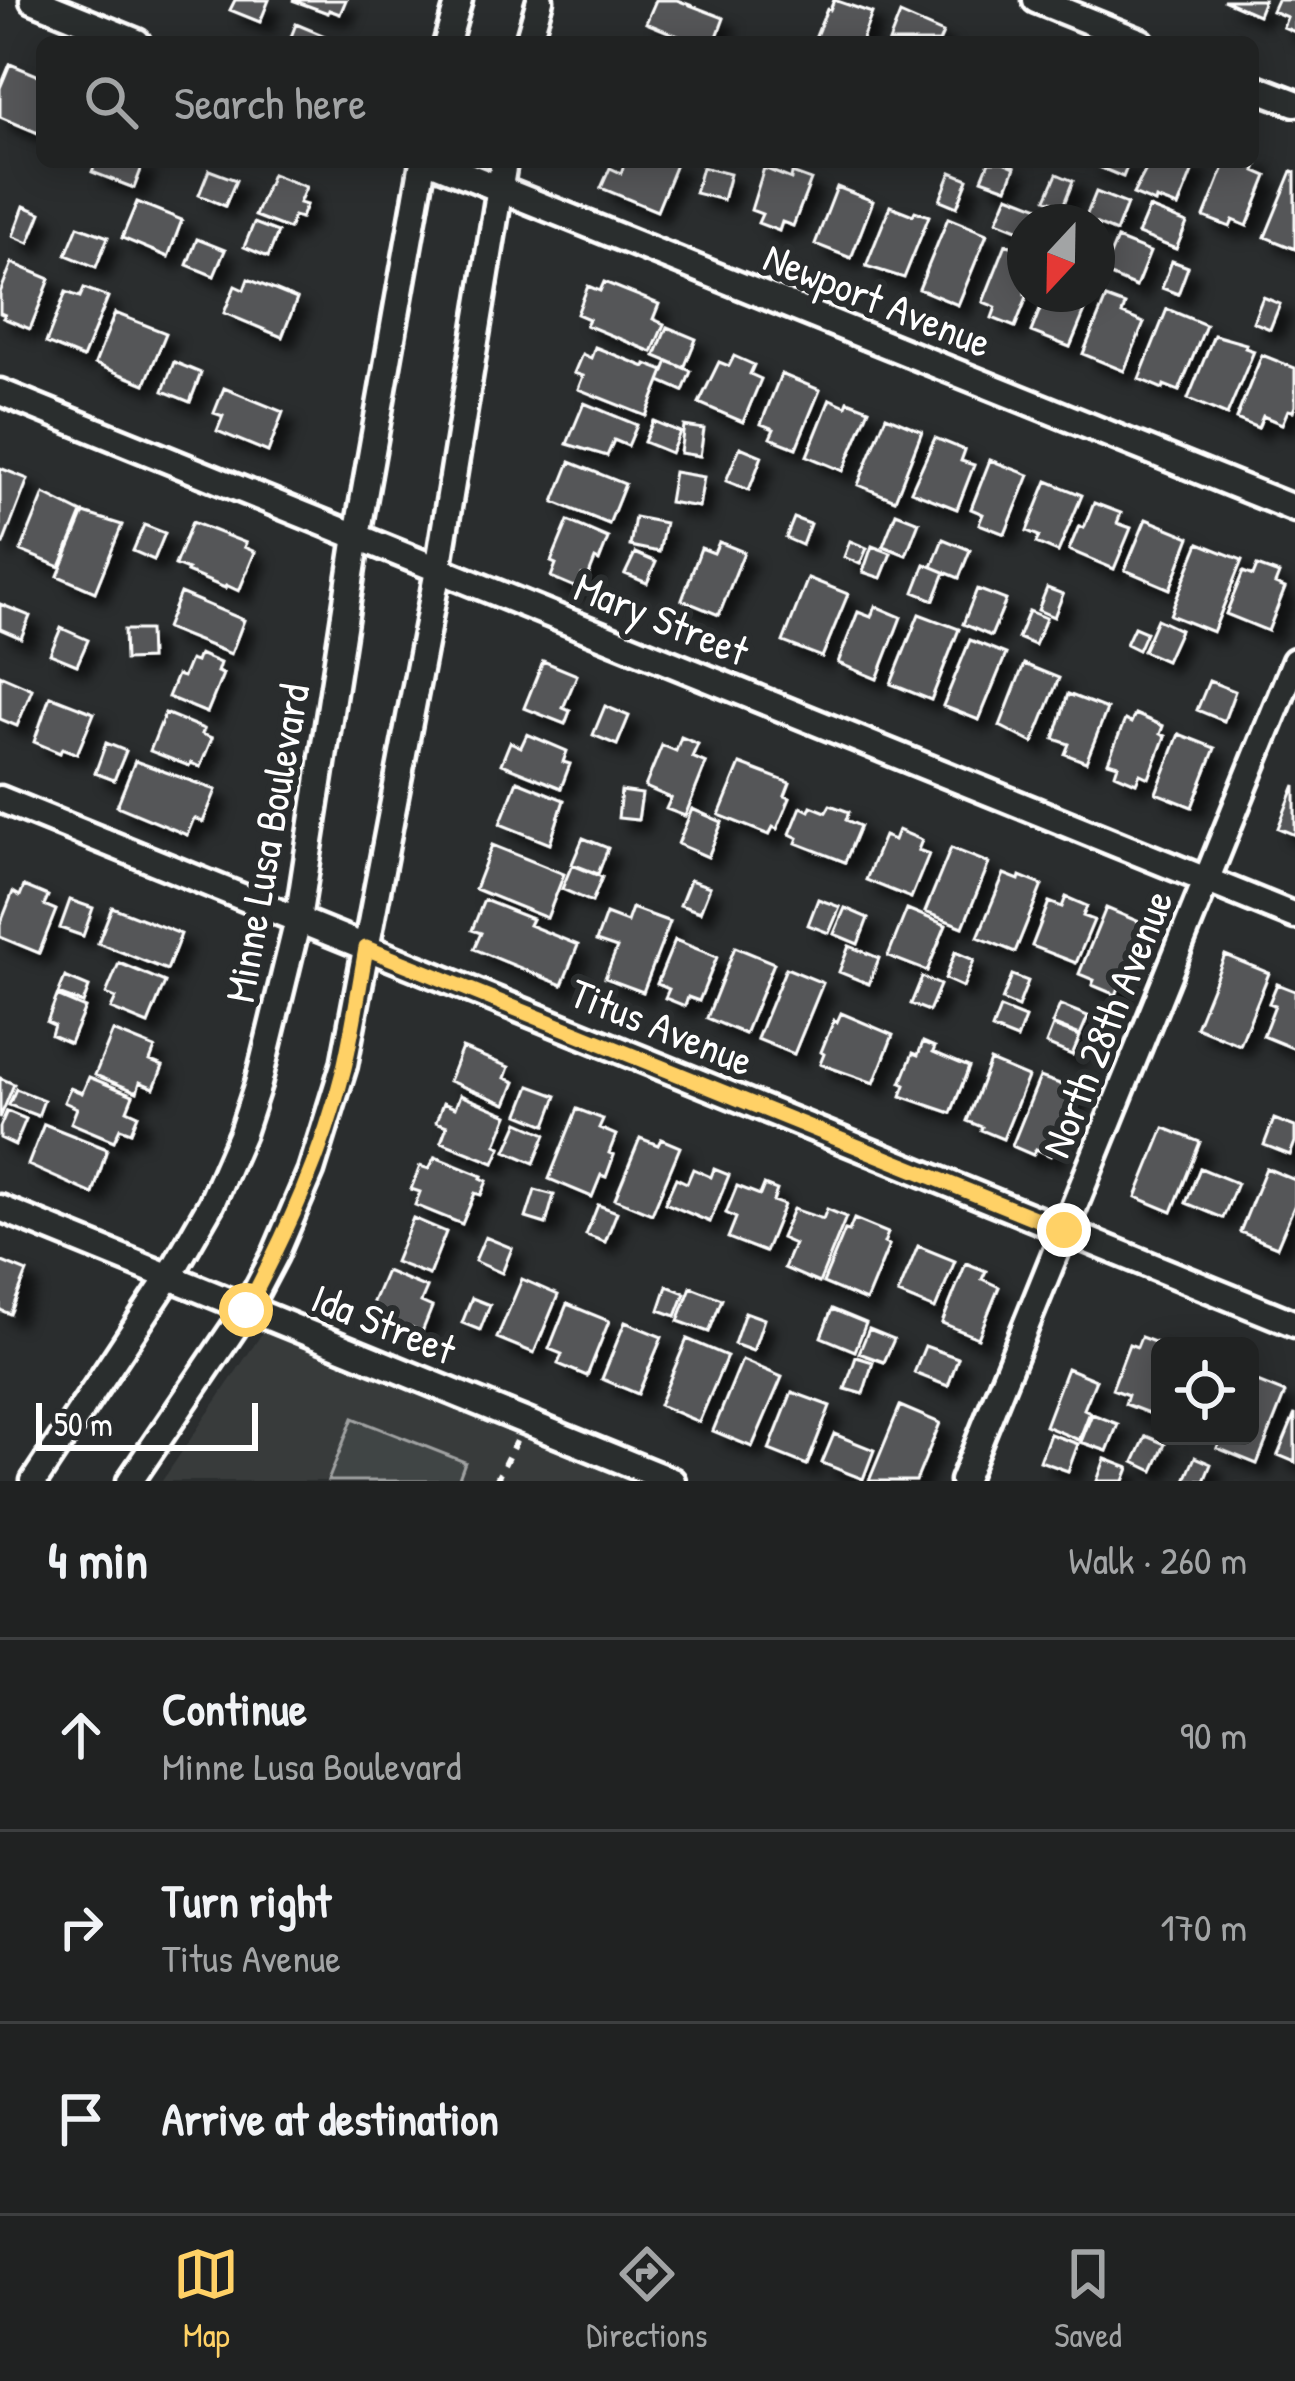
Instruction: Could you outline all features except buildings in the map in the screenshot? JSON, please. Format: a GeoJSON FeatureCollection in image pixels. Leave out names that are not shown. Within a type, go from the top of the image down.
{"type":"FeatureCollection","features":[{"type":"Feature","properties":{"kind":"street"},"geometry":{"type":"LineString","coordinates":[[33,0],[121,36]]}},
{"type":"Feature","properties":{"kind":"street"},"geometry":{"type":"LineString","coordinates":[[449,36],[459,0]]}},
{"type":"Feature","properties":{"kind":"street"},"geometry":{"type":"LineString","coordinates":[[529,36],[540,0]]}},
{"type":"Feature","properties":{"kind":"street"},"geometry":{"type":"LineString","coordinates":[[1036,0],[1126,36]]}},
{"type":"Feature","properties":{"kind":"street"},"geometry":{"type":"LineString","coordinates":[[1259,89],[1295,104]]}},
{"type":"Feature","properties":{"kind":"street","name":"Minne Lusa Boulevard"},"geometry":{"type":"LineString","coordinates":[[34,1481],[169,1277],[211,1204],[242,1133],[273,1030],[298,920],[357,536],[421,168]]}},
{"type":"Feature","properties":{"kind":"street","name":"Newport Avenue"},"geometry":{"type":"LineString","coordinates":[[448,168],[1295,509]]}},
{"type":"Feature","properties":{"kind":"street"},"geometry":{"type":"LineString","coordinates":[[130,1481],[246,1310],[293,1215],[329,1120],[344,1066],[438,570],[503,168]]}},
{"type":"Feature","properties":{"kind":"street","name":"Mary Street"},"geometry":{"type":"LineString","coordinates":[[0,392],[1295,916]]}},
{"type":"Feature","properties":{"kind":"street","name":"North 28th Avenue"},"geometry":{"type":"LineString","coordinates":[[962,1481],[1295,661]]}},
{"type":"Feature","properties":{"kind":"street","name":"Titus Avenue"},"geometry":{"type":"LineString","coordinates":[[0,800],[1295,1324]]}},
{"type":"Feature","properties":{"kind":"street","name":"Ida Street"},"geometry":{"type":"LineString","coordinates":[[0,1208],[672,1481]]}},
{"type":"Feature","properties":{"kind":"path"},"geometry":{"type":"LineString","coordinates":[[496,1481],[505,1465]]}},
{"type":"Feature","properties":{"kind":"shaded area"},"geometry":{"type":"Polygon","coordinates":[[[271,1320],[672,1481],[162,1481],[271,1320]]]}},
{"type":"Feature","properties":{"kind":"shaded area"},"geometry":{"type":"Polygon","coordinates":[[[353,1418],[465,1462],[458,1481],[328,1481],[353,1418]]]}},
{"type":"Feature","properties":{"kind":"route"},"geometry":{"type":"LineString","coordinates":[[246,1310],[293,1215],[329,1120],[366,948],[1064,1230]]}}]}
